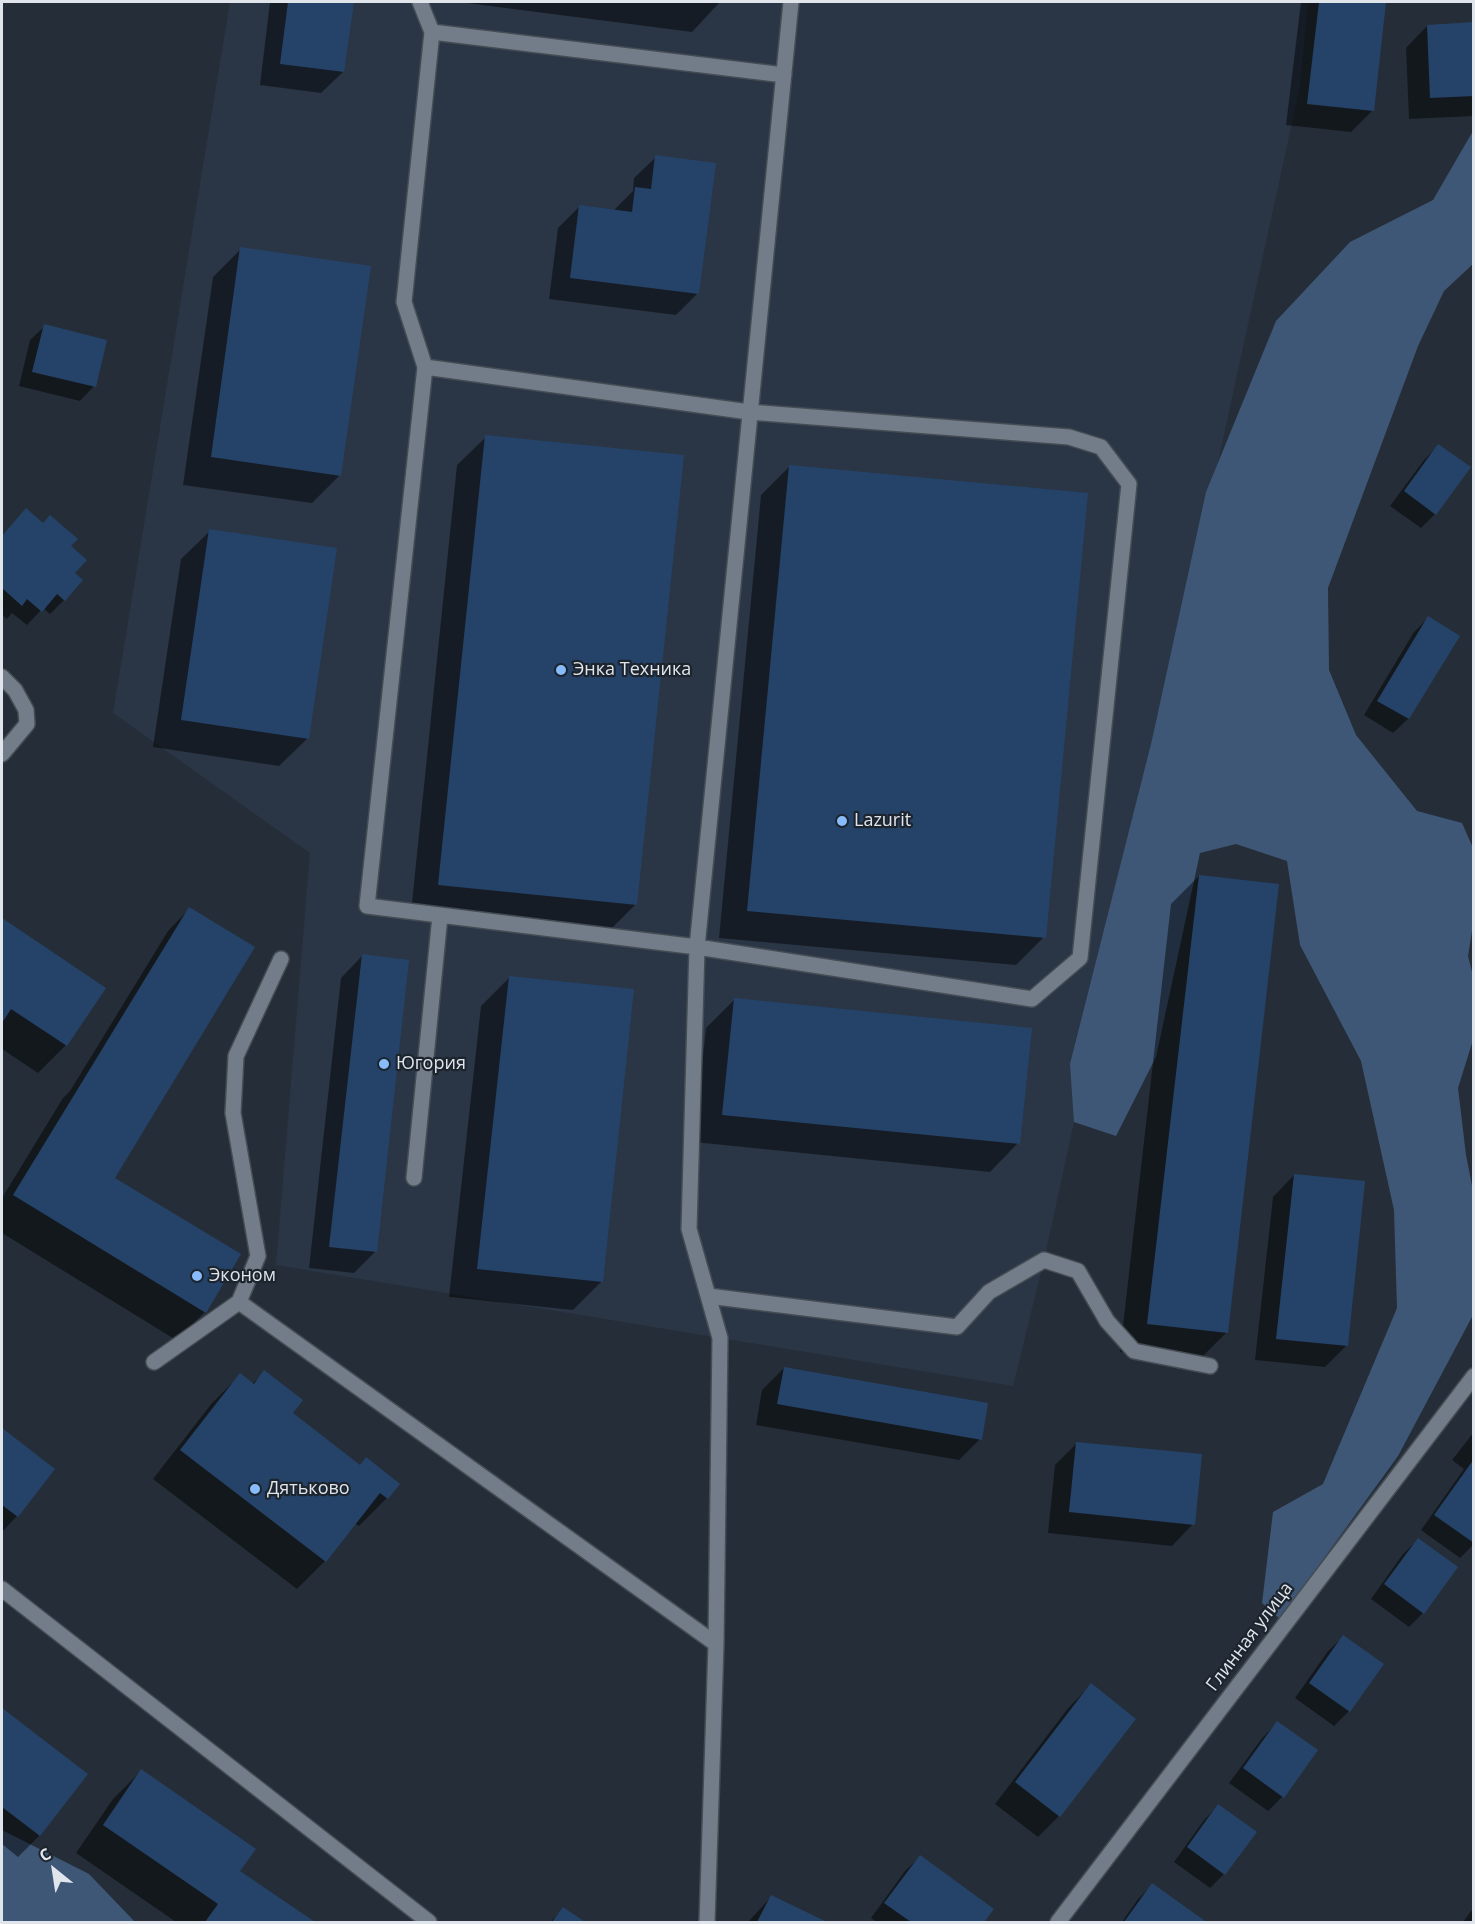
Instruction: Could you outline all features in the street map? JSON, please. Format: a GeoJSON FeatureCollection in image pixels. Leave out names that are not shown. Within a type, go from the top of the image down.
{"type":"FeatureCollection","features":[{"type":"Feature","properties":{"kind":"street"},"geometry":{"type":"LineString","coordinates":[[420,2],[432,32],[404,302],[425,367],[367,906],[697,947],[1032,999],[1080,958],[1130,484],[1101,447],[1069,437],[749,412],[425,367]]}},
{"type":"Feature","properties":{"kind":"street"},"geometry":{"type":"LineString","coordinates":[[707,1923],[716,1644],[720,1338],[689,1229],[697,947],[790,2]]}},
{"type":"Feature","properties":{"kind":"street"},"geometry":{"type":"LineString","coordinates":[[432,32],[784,75]]}},
{"type":"Feature","properties":{"kind":"street"},"geometry":{"type":"LineString","coordinates":[[2,677],[15,690],[26,710],[27,724],[2,754]]}},
{"type":"Feature","properties":{"kind":"street"},"geometry":{"type":"LineString","coordinates":[[414,1178],[440,916]]}},
{"type":"Feature","properties":{"kind":"street"},"geometry":{"type":"LineString","coordinates":[[154,1362],[239,1302],[258,1256],[233,1113],[236,1056],[281,959]]}},
{"type":"Feature","properties":{"kind":"street"},"geometry":{"type":"LineString","coordinates":[[708,1296],[957,1327],[989,1292],[1044,1260],[1078,1270],[1107,1321],[1134,1351],[1210,1366]]}},
{"type":"Feature","properties":{"kind":"street"},"geometry":{"type":"LineString","coordinates":[[239,1302],[716,1644]]}},
{"type":"Feature","properties":{"kind":"street","name":"Глинная улица"},"geometry":{"type":"LineString","coordinates":[[1058,1923],[1473,1376]]}},
{"type":"Feature","properties":{"kind":"street"},"geometry":{"type":"LineString","coordinates":[[2,1589],[429,1923]]}},
{"type":"Feature","properties":{"kind":"shaded area"},"geometry":{"type":"Polygon","coordinates":[[[230,2],[1308,2],[1300,86],[1044,1260],[1013,1386],[276,1265],[310,853],[113,713],[230,2]]]}},
{"type":"Feature","properties":{"kind":"shaded area"},"geometry":{"type":"Polygon","coordinates":[[[1473,131],[1473,264],[1444,291],[1418,346],[1328,588],[1329,670],[1356,735],[1417,811],[1462,823],[1473,848],[1473,924],[1468,956],[1473,976],[1473,1040],[1458,1088],[1473,1191],[1473,1315],[1398,1456],[1280,1619],[1262,1603],[1273,1512],[1323,1484],[1397,1308],[1394,1210],[1361,1061],[1300,945],[1287,861],[1236,844],[1200,853],[1156,1057],[1116,1136],[1074,1122],[1070,1064],[1152,740],[1206,492],[1276,321],[1350,242],[1433,200],[1473,131]]]}},
{"type":"Feature","properties":{"kind":"shaded area"},"geometry":{"type":"Polygon","coordinates":[[[2,1830],[89,1874],[135,1922],[2,1922],[2,1830]]]}},
{"type":"Feature","properties":{"kind":"building"},"geometry":{"type":"Polygon","coordinates":[[[288,2],[354,2],[344,72],[280,64],[288,2]]]}},
{"type":"Feature","properties":{"kind":"building"},"geometry":{"type":"Polygon","coordinates":[[[1319,2],[1386,2],[1374,111],[1307,104],[1319,2]]]}},
{"type":"Feature","properties":{"kind":"building"},"geometry":{"type":"Polygon","coordinates":[[[1474,22],[1474,96],[1430,98],[1427,25],[1474,22]]]}},
{"type":"Feature","properties":{"kind":"building"},"geometry":{"type":"Polygon","coordinates":[[[655,155],[716,163],[699,294],[570,278],[579,205],[632,212],[635,187],[651,189],[655,155]]]}},
{"type":"Feature","properties":{"kind":"building"},"geometry":{"type":"Polygon","coordinates":[[[240,247],[371,266],[341,476],[211,457],[240,247]]]}},
{"type":"Feature","properties":{"kind":"building"},"geometry":{"type":"Polygon","coordinates":[[[44,324],[107,340],[96,387],[32,372],[44,324]]]}},
{"type":"Feature","properties":{"kind":"building","name":"Энка Техника"},"geometry":{"type":"Polygon","coordinates":[[[485,435],[684,455],[637,905],[438,885],[485,435]]]}},
{"type":"Feature","properties":{"kind":"building"},"geometry":{"type":"Polygon","coordinates":[[[1438,444],[1471,467],[1436,515],[1404,491],[1438,444]]]}},
{"type":"Feature","properties":{"kind":"building"},"geometry":{"type":"Polygon","coordinates":[[[789,465],[1088,493],[1046,938],[747,911],[789,465]]]}},
{"type":"Feature","properties":{"kind":"building"},"geometry":{"type":"Polygon","coordinates":[[[26,508],[43,523],[50,515],[78,539],[71,546],[87,560],[75,573],[83,580],[65,601],[57,594],[42,612],[27,599],[22,606],[2,588],[2,536],[26,508]]]}},
{"type":"Feature","properties":{"kind":"building"},"geometry":{"type":"Polygon","coordinates":[[[209,529],[337,548],[309,739],[181,720],[209,529]]]}},
{"type":"Feature","properties":{"kind":"building"},"geometry":{"type":"Polygon","coordinates":[[[1428,616],[1460,636],[1409,719],[1377,701],[1428,616]]]}},
{"type":"Feature","properties":{"kind":"building"},"geometry":{"type":"Polygon","coordinates":[[[1199,875],[1279,884],[1228,1333],[1147,1324],[1199,875]]]}},
{"type":"Feature","properties":{"kind":"building"},"geometry":{"type":"Polygon","coordinates":[[[189,907],[255,947],[115,1178],[241,1254],[206,1313],[13,1195],[189,907]]]}},
{"type":"Feature","properties":{"kind":"building"},"geometry":{"type":"Polygon","coordinates":[[[2,918],[106,988],[67,1046],[11,1009],[2,1023],[2,918]]]}},
{"type":"Feature","properties":{"kind":"building"},"geometry":{"type":"Polygon","coordinates":[[[362,954],[409,960],[377,1252],[329,1247],[362,954]]]}},
{"type":"Feature","properties":{"kind":"building"},"geometry":{"type":"Polygon","coordinates":[[[509,976],[634,989],[603,1282],[477,1269],[509,976]]]}},
{"type":"Feature","properties":{"kind":"building"},"geometry":{"type":"Polygon","coordinates":[[[734,998],[1032,1028],[1020,1144],[722,1115],[734,998]]]}},
{"type":"Feature","properties":{"kind":"building"},"geometry":{"type":"Polygon","coordinates":[[[1294,1174],[1365,1181],[1348,1346],[1276,1339],[1294,1174]]]}},
{"type":"Feature","properties":{"kind":"building"},"geometry":{"type":"Polygon","coordinates":[[[784,1367],[988,1403],[982,1440],[777,1404],[784,1367]]]}},
{"type":"Feature","properties":{"kind":"building"},"geometry":{"type":"Polygon","coordinates":[[[264,1370],[303,1400],[293,1413],[360,1465],[366,1457],[400,1484],[388,1499],[380,1493],[326,1562],[180,1450],[240,1373],[254,1384],[264,1370]]]}},
{"type":"Feature","properties":{"kind":"building"},"geometry":{"type":"Polygon","coordinates":[[[2,1428],[55,1469],[18,1517],[2,1505],[2,1428]]]}},
{"type":"Feature","properties":{"kind":"building"},"geometry":{"type":"Polygon","coordinates":[[[1076,1442],[1202,1454],[1195,1525],[1069,1512],[1076,1442]]]}},
{"type":"Feature","properties":{"kind":"building"},"geometry":{"type":"Polygon","coordinates":[[[1474,1459],[1474,1543],[1434,1515],[1474,1459]]]}},
{"type":"Feature","properties":{"kind":"building"},"geometry":{"type":"Polygon","coordinates":[[[1418,1538],[1458,1567],[1424,1614],[1384,1584],[1418,1538]]]}},
{"type":"Feature","properties":{"kind":"building"},"geometry":{"type":"Polygon","coordinates":[[[1343,1635],[1384,1664],[1350,1712],[1309,1683],[1343,1635]]]}},
{"type":"Feature","properties":{"kind":"building"},"geometry":{"type":"Polygon","coordinates":[[[1091,1683],[1136,1719],[1060,1817],[1015,1782],[1091,1683]]]}},
{"type":"Feature","properties":{"kind":"building"},"geometry":{"type":"Polygon","coordinates":[[[2,1708],[88,1774],[40,1836],[2,1807],[2,1708]]]}},
{"type":"Feature","properties":{"kind":"building"},"geometry":{"type":"Polygon","coordinates":[[[1277,1721],[1318,1750],[1284,1798],[1243,1768],[1277,1721]]]}},
{"type":"Feature","properties":{"kind":"building"},"geometry":{"type":"Polygon","coordinates":[[[141,1769],[256,1849],[240,1871],[315,1922],[205,1922],[218,1904],[103,1825],[141,1769]]]}},
{"type":"Feature","properties":{"kind":"building"},"geometry":{"type":"Polygon","coordinates":[[[1218,1804],[1257,1832],[1225,1875],[1187,1847],[1218,1804]]]}},
{"type":"Feature","properties":{"kind":"building"},"geometry":{"type":"Polygon","coordinates":[[[920,1855],[994,1909],[984,1922],[911,1922],[884,1903],[920,1855]]]}},
{"type":"Feature","properties":{"kind":"building"},"geometry":{"type":"Polygon","coordinates":[[[1152,1883],[1205,1921],[1124,1922],[1152,1883]]]}},
{"type":"Feature","properties":{"kind":"building"},"geometry":{"type":"Polygon","coordinates":[[[771,1895],[827,1922],[757,1922],[771,1895]]]}},
{"type":"Feature","properties":{"kind":"building"},"geometry":{"type":"Polygon","coordinates":[[[563,1907],[585,1922],[552,1922],[563,1907]]]}},
{"type":"Feature","properties":{"kind":"place","name":"Энка Техника"},"geometry":{"type":"Point","coordinates":[561,670]}},
{"type":"Feature","properties":{"kind":"place","name":"Lazurit"},"geometry":{"type":"Point","coordinates":[842,821]}},
{"type":"Feature","properties":{"kind":"place","name":"Югория"},"geometry":{"type":"Point","coordinates":[384,1064]}},
{"type":"Feature","properties":{"kind":"place","name":"Эконом"},"geometry":{"type":"Point","coordinates":[197,1276]}},
{"type":"Feature","properties":{"kind":"place","name":"Дятьково"},"geometry":{"type":"Point","coordinates":[255,1489]}}]}
